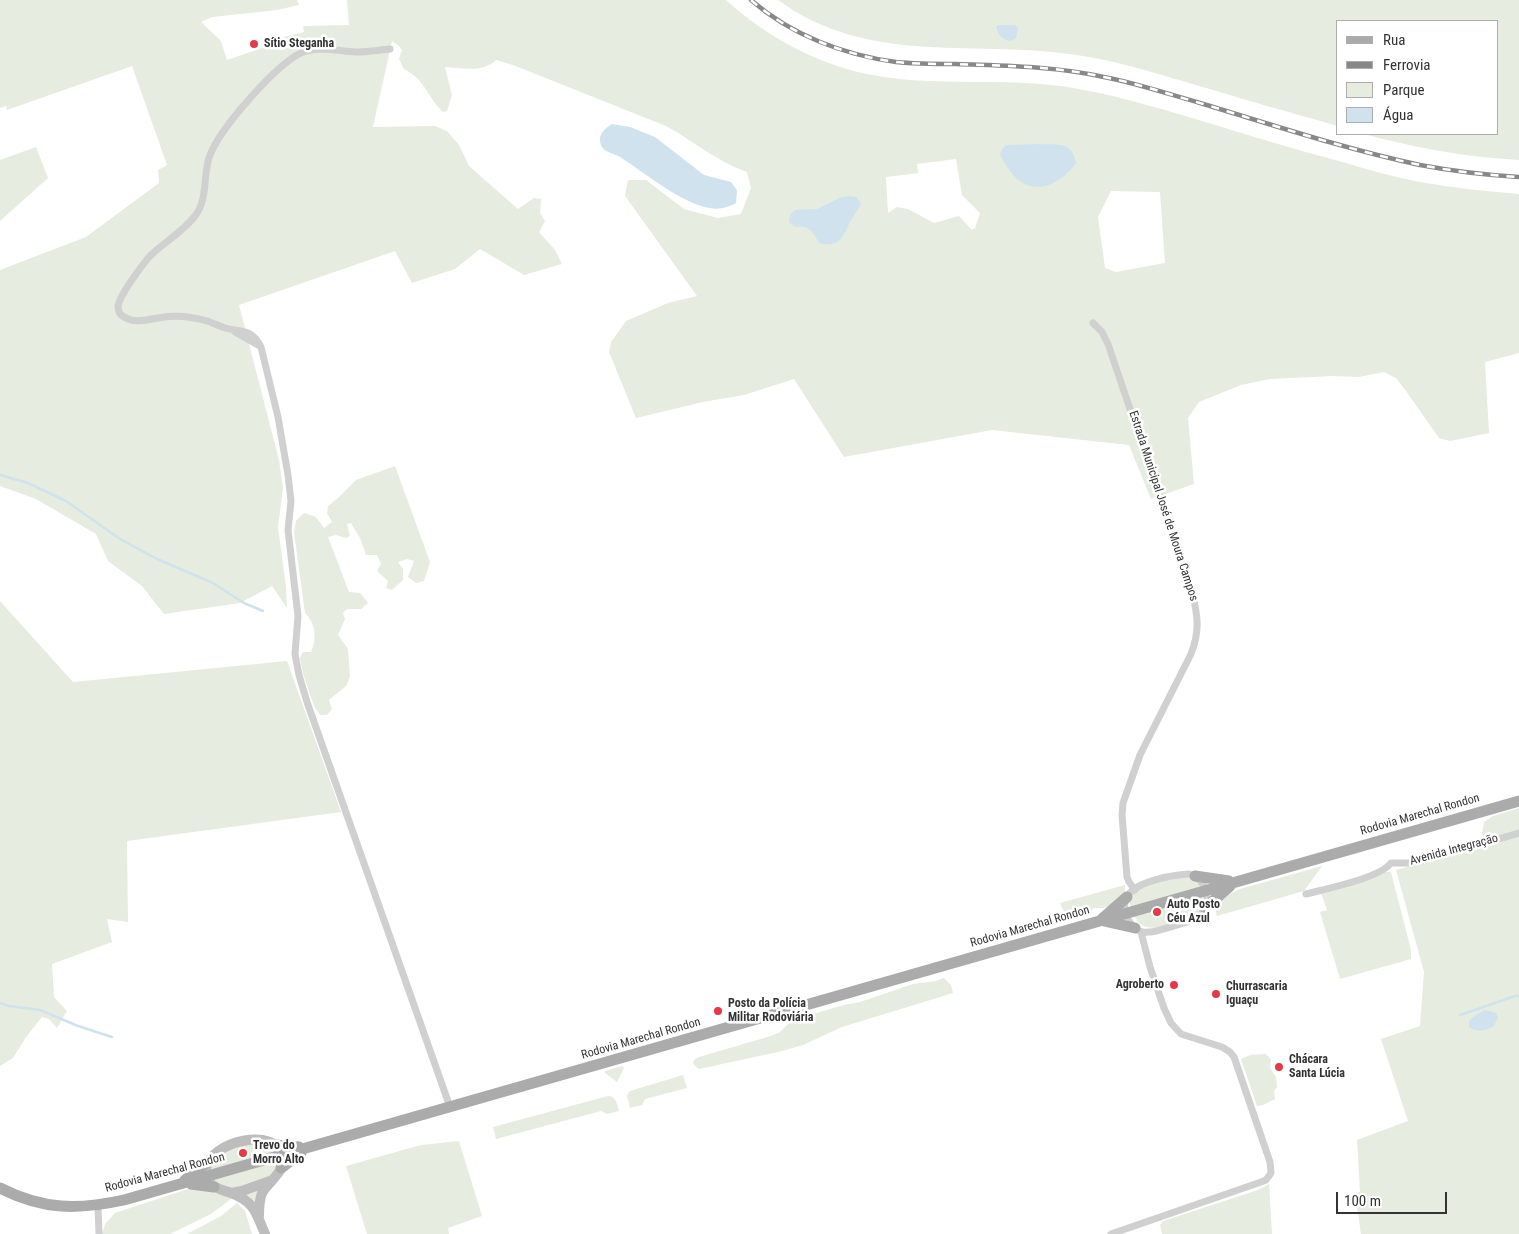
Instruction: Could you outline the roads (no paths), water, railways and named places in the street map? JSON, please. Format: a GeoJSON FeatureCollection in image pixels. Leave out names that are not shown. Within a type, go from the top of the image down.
{"type":"FeatureCollection","features":[{"type":"Feature","properties":{"kind":"main road","name":"Rodovia Marechal Rondon"},"geometry":{"type":"LineString","coordinates":[[0,1188],[20,1197],[53,1205],[75,1207],[98,1205],[131,1198],[1519,801]]}},
{"type":"Feature","properties":{"kind":"main road"},"geometry":{"type":"LineString","coordinates":[[1195,876],[1238,882]]}},
{"type":"Feature","properties":{"kind":"main road"},"geometry":{"type":"LineString","coordinates":[[1205,908],[1238,882]]}},
{"type":"Feature","properties":{"kind":"main road"},"geometry":{"type":"LineString","coordinates":[[1100,921],[1131,893]]}},
{"type":"Feature","properties":{"kind":"main road"},"geometry":{"type":"LineString","coordinates":[[1100,921],[1127,925],[1138,930]]}},
{"type":"Feature","properties":{"kind":"main road"},"geometry":{"type":"LineString","coordinates":[[180,1184],[219,1150],[230,1145],[244,1141],[262,1140],[275,1145],[309,1147]]}},
{"type":"Feature","properties":{"kind":"main road"},"geometry":{"type":"LineString","coordinates":[[275,1145],[282,1155],[281,1168]]}},
{"type":"Feature","properties":{"kind":"main road"},"geometry":{"type":"LineString","coordinates":[[259,1216],[261,1196],[265,1187],[281,1168],[309,1147]]}},
{"type":"Feature","properties":{"kind":"main road"},"geometry":{"type":"LineString","coordinates":[[207,1162],[207,1177],[214,1187]]}},
{"type":"Feature","properties":{"kind":"main road"},"geometry":{"type":"LineString","coordinates":[[231,1193],[271,1181]]}},
{"type":"Feature","properties":{"kind":"main road"},"geometry":{"type":"LineString","coordinates":[[180,1184],[214,1187],[248,1202],[259,1216],[266,1234]]}},
{"type":"Feature","properties":{"kind":"street"},"geometry":{"type":"LineString","coordinates":[[390,49],[359,52],[314,49],[298,55],[285,63],[255,92],[217,140],[208,162],[205,188],[198,211],[189,223],[149,257],[130,283],[119,302],[118,308],[120,314],[131,321],[140,322],[164,317],[186,316],[226,328],[244,331],[256,338],[261,347],[278,417],[291,501],[288,530],[297,606],[295,644],[297,666],[310,711],[450,1107]]}},
{"type":"Feature","properties":{"kind":"street","name":"Estrada Municipal José de Moura Campos"},"geometry":{"type":"LineString","coordinates":[[1093,323],[1102,332],[1108,344],[1192,592],[1198,622],[1196,641],[1191,654],[1140,755],[1123,803],[1127,877],[1131,893]]}},
{"type":"Feature","properties":{"kind":"street","name":"Avenida Integração"},"geometry":{"type":"LineString","coordinates":[[1306,894],[1376,874],[1391,863],[1414,863],[1519,833]]}},
{"type":"Feature","properties":{"kind":"street"},"geometry":{"type":"LineString","coordinates":[[1111,1234],[1261,1182],[1266,1180],[1271,1173],[1270,1162],[1234,1058],[1230,1052],[1222,1047],[1181,1034],[1171,1023],[1138,930],[1126,914],[1125,908],[1131,893],[1146,883],[1175,875],[1188,874],[1195,876],[1203,885],[1206,891],[1206,900],[1205,908],[1201,915],[1192,921],[1155,931],[1138,930]]}},
{"type":"Feature","properties":{"kind":"street"},"geometry":{"type":"LineString","coordinates":[[98,1205],[99,1234]]}},
{"type":"Feature","properties":{"kind":"water"},"geometry":{"type":"Polygon","coordinates":[[[998,25],[1015,25],[1018,28],[1016,38],[1011,41],[1003,38],[996,27],[998,25]]]}},
{"type":"Feature","properties":{"kind":"water"},"geometry":{"type":"Polygon","coordinates":[[[612,124],[630,127],[655,137],[704,175],[731,182],[737,190],[736,203],[717,209],[688,201],[620,157],[602,148],[601,135],[612,124]]]}},
{"type":"Feature","properties":{"kind":"water"},"geometry":{"type":"Polygon","coordinates":[[[1006,145],[1058,145],[1068,148],[1074,156],[1076,163],[1063,177],[1047,186],[1030,186],[1021,182],[1013,175],[1000,155],[1006,145]]]}},
{"type":"Feature","properties":{"kind":"water"},"geometry":{"type":"Polygon","coordinates":[[[842,197],[856,197],[861,203],[838,242],[833,244],[819,243],[809,230],[789,222],[790,215],[795,210],[817,209],[842,197]]]}},
{"type":"Feature","properties":{"kind":"water"},"geometry":{"type":"Polygon","coordinates":[[[1485,1010],[1496,1013],[1498,1018],[1493,1027],[1481,1031],[1469,1027],[1469,1021],[1485,1010]]]}},
{"type":"Feature","properties":{"kind":"waterway"},"geometry":{"type":"LineString","coordinates":[[0,475],[28,483],[66,501],[120,539],[157,559],[213,583],[244,603],[263,611]]}},
{"type":"Feature","properties":{"kind":"waterway"},"geometry":{"type":"LineString","coordinates":[[1460,1015],[1519,996]]}},
{"type":"Feature","properties":{"kind":"waterway"},"geometry":{"type":"LineString","coordinates":[[0,1003],[40,1010],[78,1026],[112,1037]]}},
{"type":"Feature","properties":{"kind":"railway"},"geometry":{"type":"LineString","coordinates":[[751,0],[783,23],[819,42],[876,59],[904,63],[1030,67],[1086,73],[1140,85],[1392,159],[1444,169],[1519,177]]}},
{"type":"Feature","properties":{"kind":"place","name":"Sítio Steganha"},"geometry":{"type":"Point","coordinates":[254,44]}},
{"type":"Feature","properties":{"kind":"place","name":"Auto Posto Céu Azul"},"geometry":{"type":"Point","coordinates":[1157,912]}},
{"type":"Feature","properties":{"kind":"place","name":"Agroberto"},"geometry":{"type":"Point","coordinates":[1174,985]}},
{"type":"Feature","properties":{"kind":"place","name":"Churrascaria Iguaçu"},"geometry":{"type":"Point","coordinates":[1216,994]}},
{"type":"Feature","properties":{"kind":"place","name":"Posto da Polícia Militar Rodoviária"},"geometry":{"type":"Point","coordinates":[718,1011]}},
{"type":"Feature","properties":{"kind":"place","name":"Chácara Santa Lúcia"},"geometry":{"type":"Point","coordinates":[1279,1067]}},
{"type":"Feature","properties":{"kind":"place","name":"Trevo do Morro Alto"},"geometry":{"type":"Point","coordinates":[243,1153]}}]}
